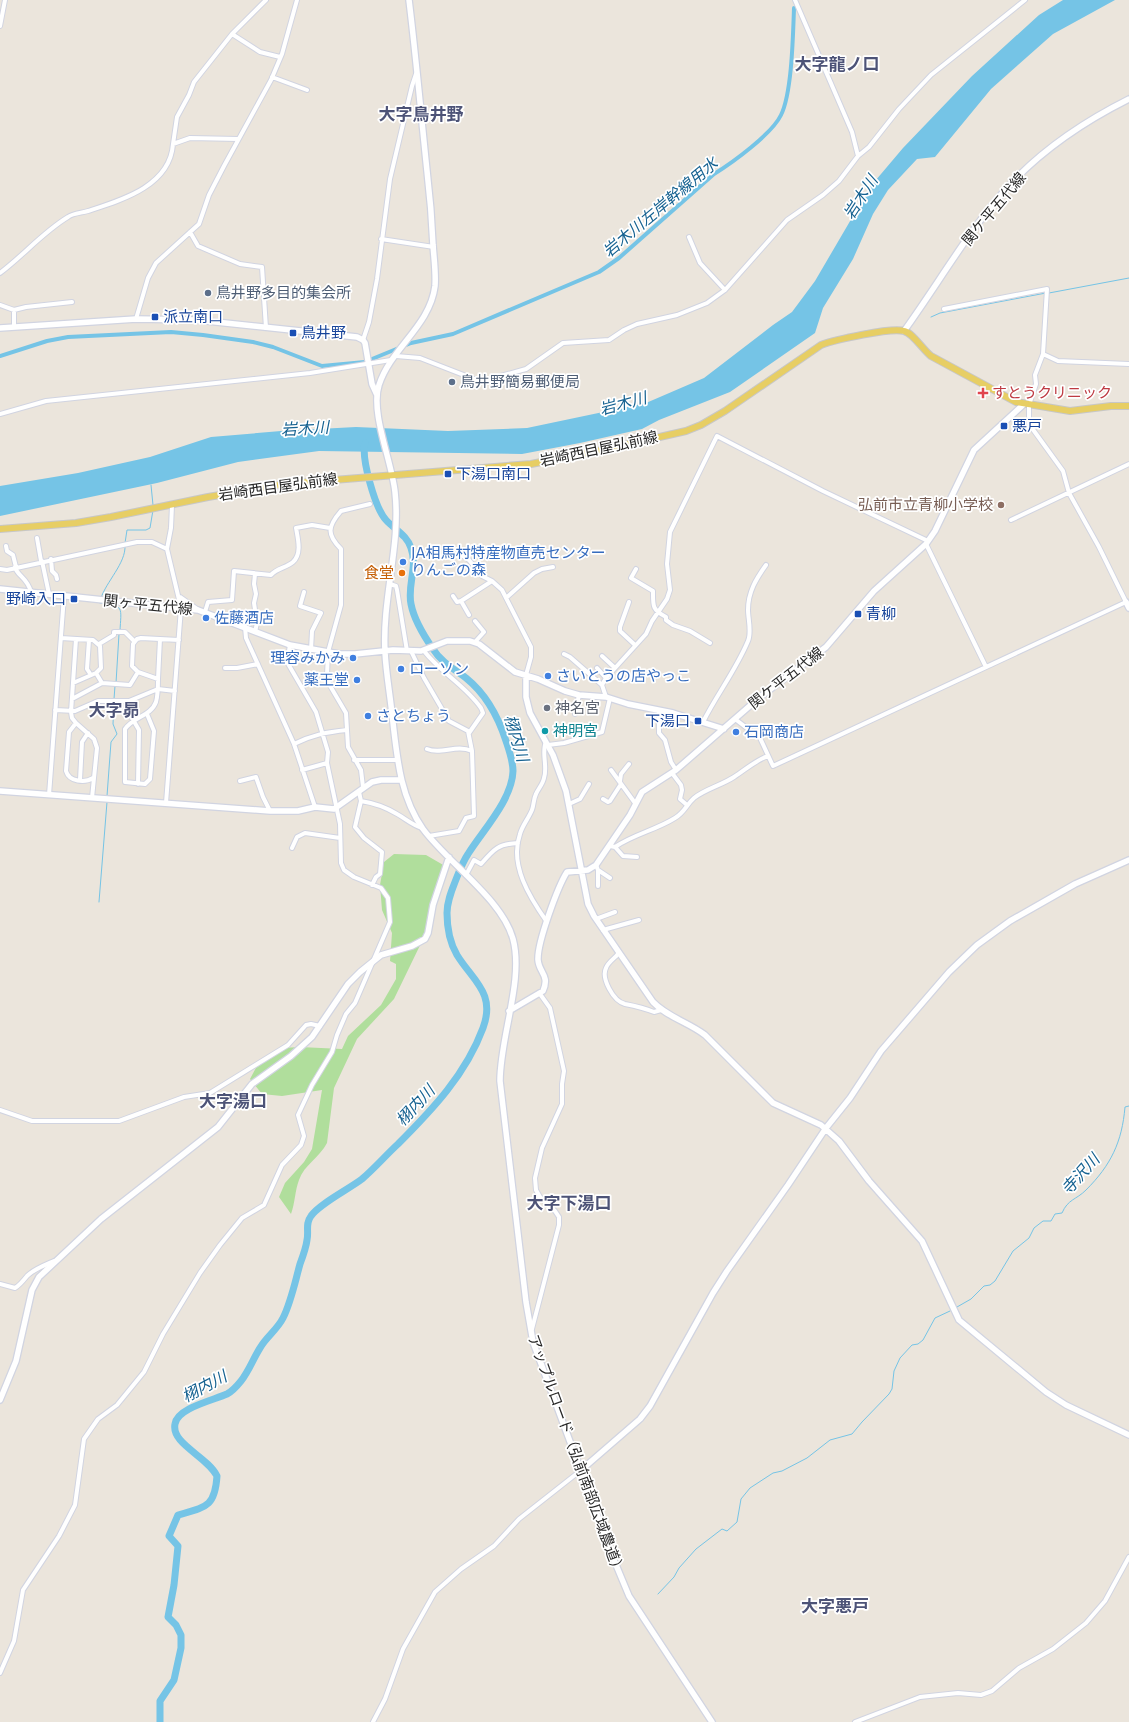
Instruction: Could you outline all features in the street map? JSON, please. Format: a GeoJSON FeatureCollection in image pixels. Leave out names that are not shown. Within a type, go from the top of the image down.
{"type":"FeatureCollection","features":[{"type":"Feature","properties":{"kind":"main road"},"geometry":{"type":"LineString","coordinates":[[904,331],[932,356],[1008,399],[1026,404],[1070,411],[1111,406],[1129,406]]}},
{"type":"Feature","properties":{"kind":"main road","name":"岩崎西目屋弘前線"},"geometry":{"type":"LineString","coordinates":[[0,529],[76,522],[264,487],[363,477],[392,476],[531,464],[574,456],[686,430],[716,417],[821,345],[876,333],[904,331]]}},
{"type":"Feature","properties":{"kind":"street"},"geometry":{"type":"LineString","coordinates":[[0,26],[5,0]]}},
{"type":"Feature","properties":{"kind":"street"},"geometry":{"type":"LineString","coordinates":[[0,273],[70,215],[126,198],[156,178],[166,168],[172,157],[177,117],[194,82],[232,34],[266,0]]}},
{"type":"Feature","properties":{"kind":"street"},"geometry":{"type":"LineString","coordinates":[[136,319],[148,278],[154,266],[199,224],[209,195],[272,77],[280,57],[297,0]]}},
{"type":"Feature","properties":{"kind":"street","name":"アップルロード（弘前南部広域農道）"},"geometry":{"type":"LineString","coordinates":[[409,0],[434,247],[435,284],[433,295],[423,317],[394,358],[379,385],[377,396],[380,418],[396,495],[395,535],[385,651],[400,780],[408,803],[423,828],[500,913],[511,934],[516,962],[514,988],[501,1056],[500,1087],[531,1334],[580,1471],[629,1596],[712,1722]]}},
{"type":"Feature","properties":{"kind":"street"},"geometry":{"type":"LineString","coordinates":[[795,0],[852,132],[858,156]]}},
{"type":"Feature","properties":{"kind":"street"},"geometry":{"type":"LineString","coordinates":[[0,414],[46,401],[310,373],[369,365],[394,358],[420,358],[474,379],[490,379],[526,369],[563,343],[609,340],[624,330],[637,324],[676,315],[707,303],[725,290],[787,220],[823,195],[839,181],[858,156],[869,147],[899,109],[931,75],[1026,0]]}},
{"type":"Feature","properties":{"kind":"street"},"geometry":{"type":"LineString","coordinates":[[232,34],[260,52],[280,57]]}},
{"type":"Feature","properties":{"kind":"street"},"geometry":{"type":"LineString","coordinates":[[377,396],[372,384],[363,340],[369,322],[395,152],[412,86],[417,73]]}},
{"type":"Feature","properties":{"kind":"street"},"geometry":{"type":"LineString","coordinates":[[272,77],[307,90]]}},
{"type":"Feature","properties":{"kind":"street","name":"関ケ平五代線"},"geometry":{"type":"LineString","coordinates":[[904,331],[969,236],[1005,190],[1044,152],[1083,125],[1129,99]]}},
{"type":"Feature","properties":{"kind":"street"},"geometry":{"type":"LineString","coordinates":[[173,144],[190,138],[238,139]]}},
{"type":"Feature","properties":{"kind":"street"},"geometry":{"type":"LineString","coordinates":[[190,232],[198,246],[240,264],[262,267],[266,328]]}},
{"type":"Feature","properties":{"kind":"street"},"geometry":{"type":"LineString","coordinates":[[689,237],[700,263],[725,290]]}},
{"type":"Feature","properties":{"kind":"street"},"geometry":{"type":"LineString","coordinates":[[381,239],[434,247]]}},
{"type":"Feature","properties":{"kind":"street"},"geometry":{"type":"LineString","coordinates":[[944,309],[1047,289],[1043,354],[1035,375],[1036,384],[1026,404],[1030,428],[1042,440],[1063,471],[1069,493],[1099,547],[1129,608]]}},
{"type":"Feature","properties":{"kind":"street"},"geometry":{"type":"LineString","coordinates":[[0,305],[14,310],[26,306],[72,302]]}},
{"type":"Feature","properties":{"kind":"street"},"geometry":{"type":"LineString","coordinates":[[14,310],[14,327]]}},
{"type":"Feature","properties":{"kind":"street"},"geometry":{"type":"LineString","coordinates":[[0,328],[136,319],[197,320],[353,337],[363,340]]}},
{"type":"Feature","properties":{"kind":"street"},"geometry":{"type":"LineString","coordinates":[[1043,354],[1058,362],[1129,364]]}},
{"type":"Feature","properties":{"kind":"street","name":"関ケ平五代線"},"geometry":{"type":"LineString","coordinates":[[597,867],[612,846],[642,792],[674,771],[787,676],[826,648],[874,591],[927,543],[974,450],[1026,404]]}},
{"type":"Feature","properties":{"kind":"street"},"geometry":{"type":"LineString","coordinates":[[602,685],[606,678],[634,645],[646,634],[657,613],[667,599],[670,590],[667,564],[670,532],[717,436],[927,543],[986,667]]}},
{"type":"Feature","properties":{"kind":"street"},"geometry":{"type":"LineString","coordinates":[[1011,520],[1129,464]]}},
{"type":"Feature","properties":{"kind":"street"},"geometry":{"type":"LineString","coordinates":[[363,787],[361,770],[348,747],[346,713],[328,679],[328,652],[341,605],[342,549],[331,538],[330,528],[340,511],[370,504]]}},
{"type":"Feature","properties":{"kind":"street"},"geometry":{"type":"LineString","coordinates":[[166,803],[176,690],[181,608],[180,597],[167,549],[172,528],[172,505]]}},
{"type":"Feature","properties":{"kind":"street"},"geometry":{"type":"LineString","coordinates":[[205,612],[208,602],[232,600],[234,571],[271,575],[276,569],[292,562],[298,553],[299,547],[296,528],[312,525],[330,528]]}},
{"type":"Feature","properties":{"kind":"street"},"geometry":{"type":"LineString","coordinates":[[37,538],[49,594]]}},
{"type":"Feature","properties":{"kind":"street"},"geometry":{"type":"LineString","coordinates":[[0,570],[128,543],[152,542],[167,549]]}},
{"type":"Feature","properties":{"kind":"street"},"geometry":{"type":"LineString","coordinates":[[6,546],[7,551],[14,554],[16,571],[27,581],[31,592]]}},
{"type":"Feature","properties":{"kind":"street"},"geometry":{"type":"LineString","coordinates":[[459,553],[469,560],[482,576],[492,581],[502,590],[530,647],[531,657],[526,675],[525,688],[528,705],[553,755],[563,782],[569,804],[585,894],[596,919],[618,954],[652,1002],[661,1010],[705,1035],[773,1103],[826,1128],[839,1141],[869,1181],[922,1242],[959,1320],[1046,1392],[1066,1405],[1129,1435]]}},
{"type":"Feature","properties":{"kind":"street"},"geometry":{"type":"LineString","coordinates":[[51,559],[52,571],[56,575],[57,579]]}},
{"type":"Feature","properties":{"kind":"street"},"geometry":{"type":"LineString","coordinates":[[703,722],[716,696],[734,672],[749,639],[748,609],[753,584],[766,565]]}},
{"type":"Feature","properties":{"kind":"street"},"geometry":{"type":"LineString","coordinates":[[506,598],[534,573],[542,569],[553,567]]}},
{"type":"Feature","properties":{"kind":"street"},"geometry":{"type":"LineString","coordinates":[[636,569],[631,578],[653,591],[652,602],[657,613],[666,617],[666,620],[673,625],[690,631],[710,643]]}},
{"type":"Feature","properties":{"kind":"street"},"geometry":{"type":"LineString","coordinates":[[255,574],[254,584],[256,594],[254,603],[257,623],[255,632]]}},
{"type":"Feature","properties":{"kind":"street"},"geometry":{"type":"LineString","coordinates":[[452,596],[457,602],[461,601],[492,581]]}},
{"type":"Feature","properties":{"kind":"street"},"geometry":{"type":"LineString","coordinates":[[390,584],[396,586],[409,651],[449,721],[469,733]]}},
{"type":"Feature","properties":{"kind":"street","name":"関ヶ平五代線"},"geometry":{"type":"LineString","coordinates":[[0,589],[198,610],[290,645],[311,650],[349,654],[385,651]]}},
{"type":"Feature","properties":{"kind":"street"},"geometry":{"type":"LineString","coordinates":[[304,592],[300,606],[321,613],[312,631],[311,650]]}},
{"type":"Feature","properties":{"kind":"street"},"geometry":{"type":"LineString","coordinates":[[48,795],[64,596]]}},
{"type":"Feature","properties":{"kind":"street"},"geometry":{"type":"LineString","coordinates":[[180,597],[198,610]]}},
{"type":"Feature","properties":{"kind":"street"},"geometry":{"type":"LineString","coordinates":[[461,601],[469,615]]}},
{"type":"Feature","properties":{"kind":"street"},"geometry":{"type":"LineString","coordinates":[[629,602],[620,631],[634,645]]}},
{"type":"Feature","properties":{"kind":"street"},"geometry":{"type":"LineString","coordinates":[[735,719],[760,738],[773,766],[1126,602]]}},
{"type":"Feature","properties":{"kind":"street"},"geometry":{"type":"LineString","coordinates":[[475,621],[484,632],[475,642]]}},
{"type":"Feature","properties":{"kind":"street"},"geometry":{"type":"LineString","coordinates":[[244,627],[246,638],[294,744],[315,808]]}},
{"type":"Feature","properties":{"kind":"street"},"geometry":{"type":"LineString","coordinates":[[99,644],[114,634],[114,632],[125,632],[134,641]]}},
{"type":"Feature","properties":{"kind":"street"},"geometry":{"type":"LineString","coordinates":[[61,638],[89,640],[99,644]]}},
{"type":"Feature","properties":{"kind":"street"},"geometry":{"type":"LineString","coordinates":[[134,641],[141,638],[179,640]]}},
{"type":"Feature","properties":{"kind":"street"},"geometry":{"type":"LineString","coordinates":[[76,639],[71,712],[72,718],[76,723],[94,739],[97,748],[92,798]]}},
{"type":"Feature","properties":{"kind":"street"},"geometry":{"type":"LineString","coordinates":[[147,714],[154,731],[151,776],[148,782],[138,784],[125,782],[125,729],[133,720],[147,714],[155,705],[158,689],[160,639]]}},
{"type":"Feature","properties":{"kind":"street"},"geometry":{"type":"LineString","coordinates":[[89,640],[87,669],[102,683]]}},
{"type":"Feature","properties":{"kind":"street"},"geometry":{"type":"LineString","coordinates":[[385,651],[425,650],[453,640],[475,642],[508,668],[578,695],[608,698],[659,710],[724,729]]}},
{"type":"Feature","properties":{"kind":"street"},"geometry":{"type":"LineString","coordinates":[[134,641],[132,666],[138,672],[158,680]]}},
{"type":"Feature","properties":{"kind":"street"},"geometry":{"type":"LineString","coordinates":[[73,684],[94,674],[102,665],[99,644]]}},
{"type":"Feature","properties":{"kind":"street"},"geometry":{"type":"LineString","coordinates":[[0,1673],[14,1641],[23,1590],[59,1536],[75,1505],[84,1439],[87,1432],[98,1419],[117,1405],[144,1372],[163,1334],[200,1273],[242,1218],[264,1205],[282,1165],[301,1145],[304,1136],[298,1115],[312,1085],[332,1052],[343,1021],[355,1003],[362,983],[373,962],[390,922],[388,898],[380,888],[354,877],[344,870],[340,863],[340,824],[327,763],[328,752],[316,712],[287,662],[290,645]]}},
{"type":"Feature","properties":{"kind":"street"},"geometry":{"type":"LineString","coordinates":[[425,650],[437,667],[459,684],[481,708],[483,713],[469,733],[472,751],[474,816],[466,818],[459,831],[429,836]]}},
{"type":"Feature","properties":{"kind":"street"},"geometry":{"type":"LineString","coordinates":[[547,743],[564,743],[602,732],[608,698],[602,685],[570,657],[564,654]]}},
{"type":"Feature","properties":{"kind":"street"},"geometry":{"type":"LineString","coordinates":[[602,656],[615,668]]}},
{"type":"Feature","properties":{"kind":"street"},"geometry":{"type":"LineString","coordinates":[[225,668],[237,668],[258,664]]}},
{"type":"Feature","properties":{"kind":"street"},"geometry":{"type":"LineString","coordinates":[[597,668],[606,678]]}},
{"type":"Feature","properties":{"kind":"street"},"geometry":{"type":"LineString","coordinates":[[72,699],[102,683],[130,685],[138,672]]}},
{"type":"Feature","properties":{"kind":"street"},"geometry":{"type":"LineString","coordinates":[[56,710],[71,712],[80,710],[98,701],[129,702],[158,689],[176,690]]}},
{"type":"Feature","properties":{"kind":"street"},"geometry":{"type":"LineString","coordinates":[[575,714],[578,695]]}},
{"type":"Feature","properties":{"kind":"street"},"geometry":{"type":"LineString","coordinates":[[129,702],[128,711],[139,730],[138,784]]}},
{"type":"Feature","properties":{"kind":"street"},"geometry":{"type":"LineString","coordinates":[[659,710],[660,733],[665,740],[674,771],[681,785],[682,790],[680,799],[687,805]]}},
{"type":"Feature","properties":{"kind":"street"},"geometry":{"type":"LineString","coordinates":[[76,723],[69,732],[66,771],[70,777],[80,780],[88,780],[93,778]]}},
{"type":"Feature","properties":{"kind":"street"},"geometry":{"type":"LineString","coordinates":[[294,744],[310,736],[347,730]]}},
{"type":"Feature","properties":{"kind":"street"},"geometry":{"type":"LineString","coordinates":[[80,780],[82,742],[88,733]]}},
{"type":"Feature","properties":{"kind":"street"},"geometry":{"type":"LineString","coordinates":[[547,743],[544,746],[546,768],[545,777],[536,794],[532,810],[520,834],[518,843],[519,868],[528,894],[547,922]]}},
{"type":"Feature","properties":{"kind":"street"},"geometry":{"type":"LineString","coordinates":[[427,749],[432,752],[463,747],[472,751]]}},
{"type":"Feature","properties":{"kind":"street"},"geometry":{"type":"LineString","coordinates":[[637,857],[623,856],[612,846],[684,813],[687,805],[695,797],[734,777],[762,758],[768,756]]}},
{"type":"Feature","properties":{"kind":"street"},"geometry":{"type":"LineString","coordinates":[[354,760],[397,760]]}},
{"type":"Feature","properties":{"kind":"street"},"geometry":{"type":"LineString","coordinates":[[302,770],[327,763]]}},
{"type":"Feature","properties":{"kind":"street"},"geometry":{"type":"LineString","coordinates":[[603,798],[608,802],[610,801],[621,783],[621,774],[629,764]]}},
{"type":"Feature","properties":{"kind":"street"},"geometry":{"type":"LineString","coordinates":[[611,770],[635,803]]}},
{"type":"Feature","properties":{"kind":"street"},"geometry":{"type":"LineString","coordinates":[[240,781],[256,777],[270,811]]}},
{"type":"Feature","properties":{"kind":"street"},"geometry":{"type":"LineString","coordinates":[[0,791],[270,811],[298,811],[315,808],[337,807],[363,787],[381,780],[400,780]]}},
{"type":"Feature","properties":{"kind":"street"},"geometry":{"type":"LineString","coordinates":[[569,804],[580,798],[589,784]]}},
{"type":"Feature","properties":{"kind":"street"},"geometry":{"type":"LineString","coordinates":[[358,792],[362,801],[355,827],[364,838],[382,852],[380,874],[376,876],[372,885]]}},
{"type":"Feature","properties":{"kind":"street"},"geometry":{"type":"LineString","coordinates":[[362,801],[375,804],[398,814],[415,826],[423,828]]}},
{"type":"Feature","properties":{"kind":"street"},"geometry":{"type":"LineString","coordinates":[[292,848],[297,837],[305,833],[340,838]]}},
{"type":"Feature","properties":{"kind":"street"},"geometry":{"type":"LineString","coordinates":[[464,874],[474,860],[481,864],[496,848],[502,845],[518,843]]}},
{"type":"Feature","properties":{"kind":"street"},"geometry":{"type":"LineString","coordinates":[[0,1400],[16,1361],[32,1290],[39,1277],[100,1219],[218,1127],[252,1084],[291,1056],[312,1038],[348,984],[373,962],[381,955],[412,946],[425,939],[428,933],[433,905],[449,858]]}},
{"type":"Feature","properties":{"kind":"street"},"geometry":{"type":"LineString","coordinates":[[373,1722],[385,1699],[403,1649],[435,1592],[461,1570],[494,1546],[519,1519],[580,1471],[632,1427],[650,1406],[712,1293],[826,1128],[850,1098],[881,1050],[968,953],[1010,921],[1050,897],[1129,860]]}},
{"type":"Feature","properties":{"kind":"street"},"geometry":{"type":"LineString","coordinates":[[509,1011],[540,994],[545,986],[546,979],[538,958],[547,922],[565,876],[570,871],[582,871],[597,867]]}},
{"type":"Feature","properties":{"kind":"street"},"geometry":{"type":"LineString","coordinates":[[597,867],[610,878]]}},
{"type":"Feature","properties":{"kind":"street"},"geometry":{"type":"LineString","coordinates":[[597,867],[598,886]]}},
{"type":"Feature","properties":{"kind":"street"},"geometry":{"type":"LineString","coordinates":[[596,919],[616,912]]}},
{"type":"Feature","properties":{"kind":"street"},"geometry":{"type":"LineString","coordinates":[[603,930],[640,920]]}},
{"type":"Feature","properties":{"kind":"street"},"geometry":{"type":"LineString","coordinates":[[618,954],[606,968],[605,974],[614,996],[623,1004],[639,1006],[654,1012],[661,1010]]}},
{"type":"Feature","properties":{"kind":"street"},"geometry":{"type":"LineString","coordinates":[[531,1334],[559,1225],[559,1217],[555,1211],[540,1197],[536,1190],[535,1178],[542,1148],[562,1104],[562,1084],[564,1071],[550,1008],[540,994]]}},
{"type":"Feature","properties":{"kind":"street"},"geometry":{"type":"LineString","coordinates":[[0,1110],[38,1122],[120,1121],[184,1097],[210,1093],[288,1045],[306,1025],[311,1024],[320,1026]]}},
{"type":"Feature","properties":{"kind":"street"},"geometry":{"type":"LineString","coordinates":[[0,1284],[15,1288],[39,1267],[58,1259]]}},
{"type":"Feature","properties":{"kind":"street"},"geometry":{"type":"LineString","coordinates":[[855,1722],[920,1697],[958,1693],[981,1695],[992,1691],[1019,1668],[1054,1649],[1086,1623],[1105,1601],[1129,1557]]}},
{"type":"Feature","properties":{"kind":"green space"},"geometry":{"type":"Polygon","coordinates":[[[394,854],[426,855],[445,866],[425,935],[394,999],[357,1039],[334,1088],[327,1143],[301,1175],[291,1214],[279,1197],[285,1183],[304,1162],[312,1149],[322,1090],[282,1096],[262,1094],[250,1079],[259,1062],[282,1048],[300,1047],[342,1049],[348,1036],[381,1005],[396,979],[396,964],[390,961],[392,933],[382,910],[380,885],[384,862],[394,854]]]}},
{"type":"Feature","properties":{"kind":"water","name":"岩木川"},"geometry":{"type":"Polygon","coordinates":[[[1063,0],[1115,0],[1053,34],[991,89],[935,157],[917,159],[888,190],[873,214],[853,259],[823,308],[815,333],[730,392],[659,420],[642,429],[522,454],[319,451],[238,462],[157,483],[0,516],[0,486],[78,473],[150,457],[211,437],[356,427],[448,431],[527,428],[646,403],[704,378],[792,312],[815,281],[870,187],[903,148],[972,76],[1039,15],[1063,0]]]}},
{"type":"Feature","properties":{"kind":"waterway","name":"岩木川左岸幹線用水"},"geometry":{"type":"LineString","coordinates":[[372,359],[411,343],[453,334],[599,272],[619,258],[714,174],[751,148],[776,123],[781,115],[788,93],[794,8]]}},
{"type":"Feature","properties":{"kind":"waterway"},"geometry":{"type":"LineString","coordinates":[[1049,293],[1129,278]]}},
{"type":"Feature","properties":{"kind":"waterway"},"geometry":{"type":"LineString","coordinates":[[931,317],[940,313],[1046,293]]}},
{"type":"Feature","properties":{"kind":"waterway","name":"岩木川左岸幹線用水"},"geometry":{"type":"LineString","coordinates":[[0,356],[47,341],[68,337],[171,332],[253,342],[273,347],[322,366],[365,362]]}},
{"type":"Feature","properties":{"kind":"waterway","name":"栩内川"},"geometry":{"type":"LineString","coordinates":[[160,1722],[160,1701],[174,1680],[181,1648],[181,1635],[176,1625],[168,1617],[174,1585],[178,1546],[169,1536],[178,1515],[196,1510],[211,1500],[214,1494],[217,1476],[206,1462],[178,1438],[175,1431],[177,1418],[182,1413],[197,1405],[229,1393],[241,1381],[262,1344],[278,1326],[286,1312],[305,1249],[308,1237],[308,1222],[311,1216],[315,1211],[367,1175],[436,1104],[458,1076],[467,1061],[476,1045],[486,1016],[487,1005],[485,996],[476,980],[457,955],[452,945],[448,929],[447,909],[448,901],[464,861],[496,814],[508,793],[513,771],[512,759],[499,723],[485,698],[473,684],[436,654],[417,622],[412,610],[410,597],[413,569],[413,555],[411,548],[404,536],[386,520],[373,494],[365,460],[365,443]]}},
{"type":"Feature","properties":{"kind":"waterway"},"geometry":{"type":"LineString","coordinates":[[151,485],[153,505]]}},
{"type":"Feature","properties":{"kind":"waterway"},"geometry":{"type":"LineString","coordinates":[[125,543],[127,530],[146,530],[150,528],[153,510]]}},
{"type":"Feature","properties":{"kind":"waterway"},"geometry":{"type":"LineString","coordinates":[[101,598],[119,566],[125,546]]}},
{"type":"Feature","properties":{"kind":"waterway"},"geometry":{"type":"LineString","coordinates":[[100,603],[114,605],[120,609],[120,631]]}},
{"type":"Feature","properties":{"kind":"waterway"},"geometry":{"type":"LineString","coordinates":[[116,683],[119,634]]}},
{"type":"Feature","properties":{"kind":"waterway"},"geometry":{"type":"LineString","coordinates":[[114,699],[115,686]]}},
{"type":"Feature","properties":{"kind":"waterway"},"geometry":{"type":"LineString","coordinates":[[107,796],[111,742],[117,734],[113,724],[114,702]]}},
{"type":"Feature","properties":{"kind":"waterway"},"geometry":{"type":"LineString","coordinates":[[99,902],[107,802]]}},
{"type":"Feature","properties":{"kind":"waterway","name":"寺沢川"},"geometry":{"type":"LineString","coordinates":[[957,1307],[971,1299],[984,1286],[990,1285],[995,1281],[1013,1251],[1029,1238],[1034,1228],[1043,1221],[1051,1221],[1055,1214],[1062,1213],[1064,1208],[1070,1202],[1095,1181],[1109,1162],[1114,1152],[1121,1131],[1125,1107],[1129,1106]]}},
{"type":"Feature","properties":{"kind":"waterway"},"geometry":{"type":"LineString","coordinates":[[658,1594],[674,1577],[679,1568],[696,1549],[722,1529],[727,1531],[737,1522],[741,1499],[750,1488],[773,1473],[782,1471],[807,1458],[830,1440],[852,1434],[889,1394],[892,1389],[894,1371],[900,1358],[912,1345],[918,1344],[923,1340],[935,1318],[950,1311]]}},
{"type":"Feature","properties":{"kind":"place","name":"鳥井野多目的集会所"},"geometry":{"type":"Point","coordinates":[208,293]}},
{"type":"Feature","properties":{"kind":"place","name":"派立南口"},"geometry":{"type":"Point","coordinates":[155,317]}},
{"type":"Feature","properties":{"kind":"place","name":"鳥井野"},"geometry":{"type":"Point","coordinates":[293,333]}},
{"type":"Feature","properties":{"kind":"place","name":"鳥井野簡易郵便局"},"geometry":{"type":"Point","coordinates":[452,382]}},
{"type":"Feature","properties":{"kind":"place","name":"すとうクリニック"},"geometry":{"type":"Point","coordinates":[983,393]}},
{"type":"Feature","properties":{"kind":"place","name":"悪戸"},"geometry":{"type":"Point","coordinates":[1004,426]}},
{"type":"Feature","properties":{"kind":"place","name":"下湯口南口"},"geometry":{"type":"Point","coordinates":[448,474]}},
{"type":"Feature","properties":{"kind":"place","name":"弘前市立青柳小学校"},"geometry":{"type":"Point","coordinates":[1001,505]}},
{"type":"Feature","properties":{"kind":"place","name":"JA相馬村特産物直売センター りんごの森"},"geometry":{"type":"Point","coordinates":[403,562]}},
{"type":"Feature","properties":{"kind":"place","name":"食堂"},"geometry":{"type":"Point","coordinates":[402,573]}},
{"type":"Feature","properties":{"kind":"place","name":"野崎入口"},"geometry":{"type":"Point","coordinates":[74,599]}},
{"type":"Feature","properties":{"kind":"place","name":"青柳"},"geometry":{"type":"Point","coordinates":[858,614]}},
{"type":"Feature","properties":{"kind":"place","name":"佐藤酒店"},"geometry":{"type":"Point","coordinates":[206,618]}},
{"type":"Feature","properties":{"kind":"place","name":"理容みかみ"},"geometry":{"type":"Point","coordinates":[353,658]}},
{"type":"Feature","properties":{"kind":"place","name":"ローソン"},"geometry":{"type":"Point","coordinates":[401,669]}},
{"type":"Feature","properties":{"kind":"place","name":"さいとうの店やっこ"},"geometry":{"type":"Point","coordinates":[548,676]}},
{"type":"Feature","properties":{"kind":"place","name":"薬王堂"},"geometry":{"type":"Point","coordinates":[357,680]}},
{"type":"Feature","properties":{"kind":"place","name":"神名宮"},"geometry":{"type":"Point","coordinates":[547,708]}},
{"type":"Feature","properties":{"kind":"place","name":"さとちょう"},"geometry":{"type":"Point","coordinates":[368,716]}},
{"type":"Feature","properties":{"kind":"place","name":"下湯口"},"geometry":{"type":"Point","coordinates":[698,721]}},
{"type":"Feature","properties":{"kind":"place","name":"神明宮"},"geometry":{"type":"Point","coordinates":[545,731]}},
{"type":"Feature","properties":{"kind":"place","name":"石岡商店"},"geometry":{"type":"Point","coordinates":[736,732]}},
{"type":"Feature","properties":{"kind":"district","name":"大字龍ノ口"},"geometry":{"type":"Point","coordinates":[837,64]}},
{"type":"Feature","properties":{"kind":"district","name":"大字鳥井野"},"geometry":{"type":"Point","coordinates":[421,114]}},
{"type":"Feature","properties":{"kind":"district","name":"大字昴"},"geometry":{"type":"Point","coordinates":[114,710]}},
{"type":"Feature","properties":{"kind":"district","name":"大字湯口"},"geometry":{"type":"Point","coordinates":[233,1101]}},
{"type":"Feature","properties":{"kind":"district","name":"大字下湯口"},"geometry":{"type":"Point","coordinates":[569,1203]}},
{"type":"Feature","properties":{"kind":"district","name":"大字悪戸"},"geometry":{"type":"Point","coordinates":[835,1606]}}]}
